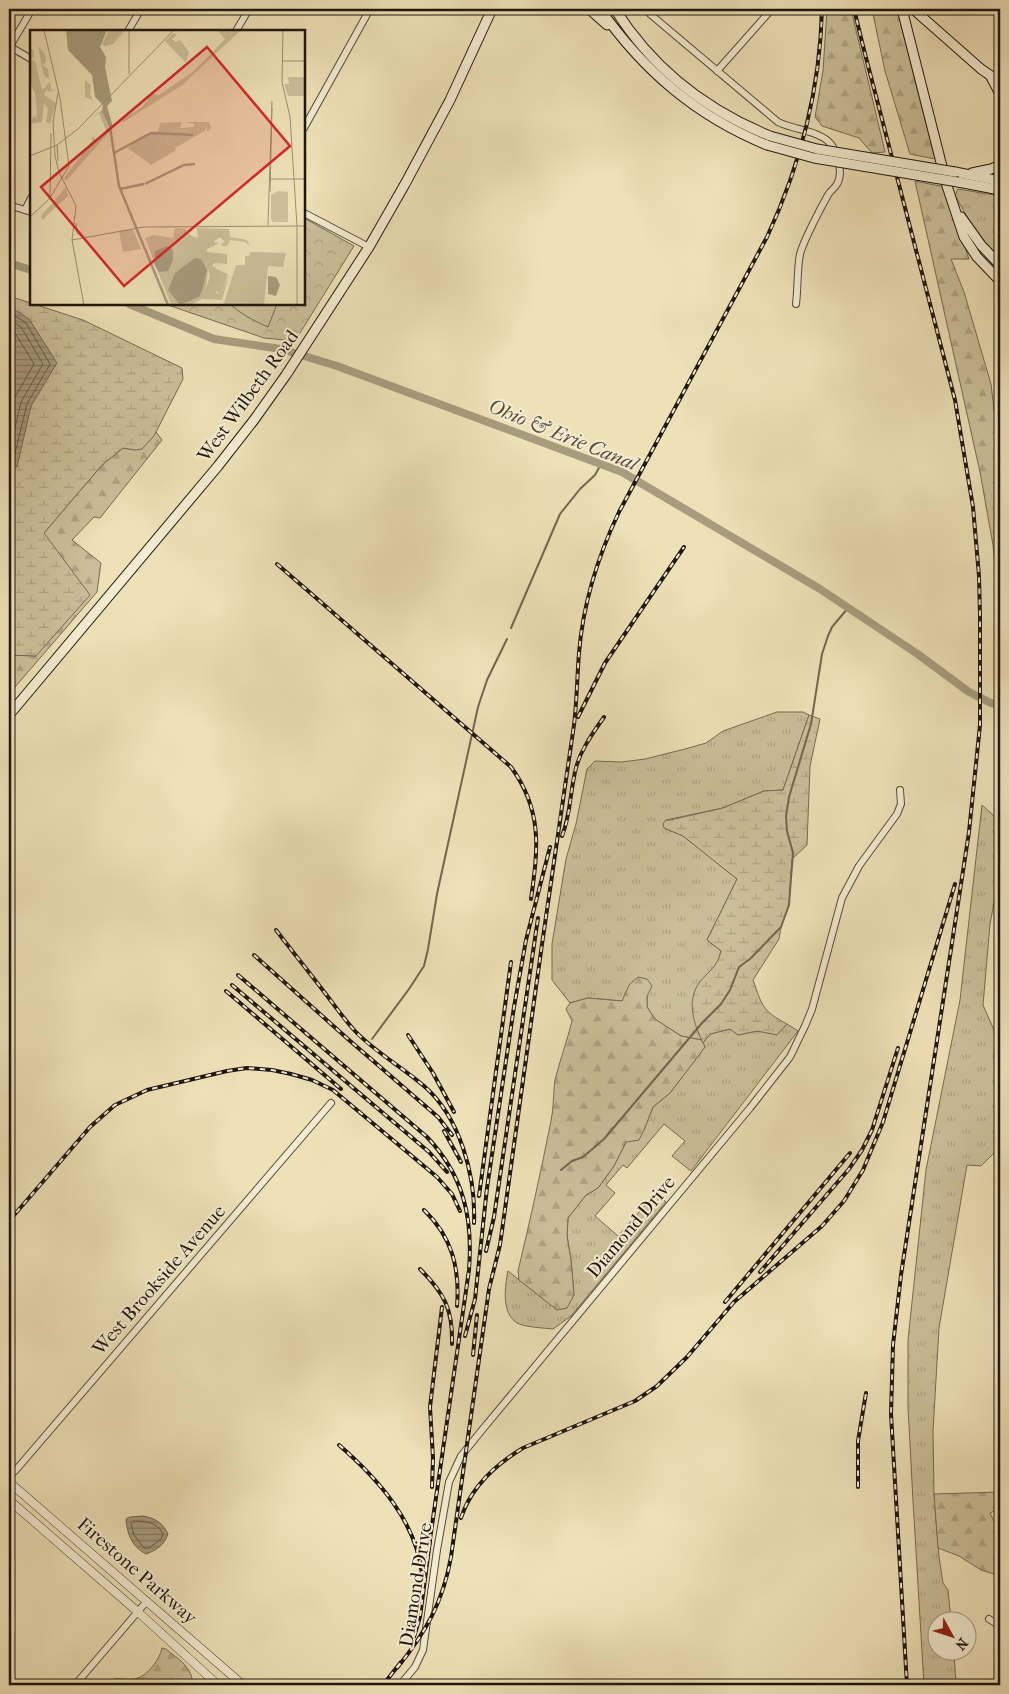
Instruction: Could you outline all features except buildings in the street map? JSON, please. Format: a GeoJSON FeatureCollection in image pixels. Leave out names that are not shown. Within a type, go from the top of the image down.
{"type":"FeatureCollection","features":[{"type":"Feature","properties":{"kind":"main road"},"geometry":{"type":"LineString","coordinates":[[589,9],[616,31]]}},
{"type":"Feature","properties":{"kind":"main road"},"geometry":{"type":"LineString","coordinates":[[600,9],[616,31],[649,68],[682,98],[720,123],[814,158],[1000,190]]}},
{"type":"Feature","properties":{"kind":"main road"},"geometry":{"type":"LineString","coordinates":[[615,9],[647,51],[678,82],[720,112],[768,140],[1000,181]]}},
{"type":"Feature","properties":{"kind":"main road"},"geometry":{"type":"LineString","coordinates":[[902,9],[944,175],[955,209],[968,244],[984,266],[1000,281]]}},
{"type":"Feature","properties":{"kind":"main road","name":"West Wilbeth Road"},"geometry":{"type":"LineString","coordinates":[[9,715],[218,466],[287,373],[369,247],[405,184],[450,100],[492,10]]}},
{"type":"Feature","properties":{"kind":"main road"},"geometry":{"type":"LineString","coordinates":[[920,11],[989,75],[1000,82]]}},
{"type":"Feature","properties":{"kind":"main road"},"geometry":{"type":"LineString","coordinates":[[989,75],[1000,94]]}},
{"type":"Feature","properties":{"kind":"main road"},"geometry":{"type":"LineString","coordinates":[[968,174],[1000,165]]}},
{"type":"Feature","properties":{"kind":"main road"},"geometry":{"type":"LineString","coordinates":[[955,209],[981,245],[1000,265]]}},
{"type":"Feature","properties":{"kind":"street"},"geometry":{"type":"LineString","coordinates":[[30,58],[9,47],[32,9]]}},
{"type":"Feature","properties":{"kind":"street"},"geometry":{"type":"LineString","coordinates":[[129,30],[140,9]]}},
{"type":"Feature","properties":{"kind":"street"},"geometry":{"type":"LineString","coordinates":[[237,30],[249,9]]}},
{"type":"Feature","properties":{"kind":"street"},"geometry":{"type":"LineString","coordinates":[[305,126],[370,9]]}},
{"type":"Feature","properties":{"kind":"street"},"geometry":{"type":"LineString","coordinates":[[646,9],[716,71],[778,122],[793,129],[821,137],[830,143],[836,152],[839,179],[829,193],[800,253],[796,304]]}},
{"type":"Feature","properties":{"kind":"street"},"geometry":{"type":"LineString","coordinates":[[716,71],[772,9]]}},
{"type":"Feature","properties":{"kind":"street"},"geometry":{"type":"LineString","coordinates":[[9,205],[28,211]]}},
{"type":"Feature","properties":{"kind":"street"},"geometry":{"type":"LineString","coordinates":[[305,214],[369,247]]}},
{"type":"Feature","properties":{"kind":"street","name":"Diamond Drive"},"geometry":{"type":"LineString","coordinates":[[400,1685],[415,1667],[423,1650],[446,1494],[457,1463],[482,1430],[750,1108],[790,1057],[812,1009],[842,898],[859,866],[897,814],[901,804],[900,790]]}},
{"type":"Feature","properties":{"kind":"street","name":"West Brookside Avenue"},"geometry":{"type":"LineString","coordinates":[[9,1475],[15,1471],[331,1103]]}},
{"type":"Feature","properties":{"kind":"street","name":"Firestone Parkway"},"geometry":{"type":"LineString","coordinates":[[9,1482],[243,1685]]}},
{"type":"Feature","properties":{"kind":"street","name":"Firestone Parkway"},"geometry":{"type":"LineString","coordinates":[[9,1500],[138,1612],[218,1685]]}},
{"type":"Feature","properties":{"kind":"street"},"geometry":{"type":"LineString","coordinates":[[76,1685],[147,1601]]}},
{"type":"Feature","properties":{"kind":"street"},"geometry":{"type":"LineString","coordinates":[[988,1619],[1000,1626]]}},
{"type":"Feature","properties":{"kind":"green space"},"geometry":{"type":"Polygon","coordinates":[[[827,9],[851,9],[885,152],[872,153],[859,138],[822,126],[815,117],[823,71],[827,9]]]}},
{"type":"Feature","properties":{"kind":"green space"},"geometry":{"type":"Polygon","coordinates":[[[872,9],[897,9],[935,159],[910,154],[885,71],[872,9]]]}},
{"type":"Feature","properties":{"kind":"green space"},"geometry":{"type":"Polygon","coordinates":[[[915,181],[945,187],[969,259],[951,259],[964,292],[991,384],[1000,449],[1000,625],[993,545],[980,472],[915,181]]]}},
{"type":"Feature","properties":{"kind":"green space"},"geometry":{"type":"Polygon","coordinates":[[[958,189],[1000,196],[1000,261],[980,239],[970,222],[955,195],[958,189]]]}},
{"type":"Feature","properties":{"kind":"green space"},"geometry":{"type":"Polygon","coordinates":[[[305,219],[354,246],[295,341],[264,338],[168,305],[305,305],[305,219]]]}},
{"type":"Feature","properties":{"kind":"green space"},"geometry":{"type":"Polygon","coordinates":[[[9,296],[30,303],[30,305],[37,305],[83,320],[182,368],[183,379],[154,436],[142,449],[123,448],[102,465],[44,533],[90,595],[36,656],[9,655],[9,296]]]}},
{"type":"Feature","properties":{"kind":"green space"},"geometry":{"type":"Polygon","coordinates":[[[231,305],[277,305],[268,327],[231,305]]]}},
{"type":"Feature","properties":{"kind":"green space"},"geometry":{"type":"Polygon","coordinates":[[[156,432],[162,440],[100,518],[94,517],[72,540],[101,563],[97,592],[9,694],[9,655],[36,656],[44,533],[102,465],[123,448],[135,449],[142,447],[156,432]]]}},
{"type":"Feature","properties":{"kind":"green space"},"geometry":{"type":"Polygon","coordinates":[[[777,712],[803,712],[809,715],[783,790],[764,791],[723,808],[666,820],[664,828],[683,836],[737,879],[707,940],[721,951],[718,962],[699,984],[699,1035],[702,1040],[681,1036],[655,1019],[647,1007],[647,996],[622,1001],[588,998],[570,1003],[552,980],[552,944],[566,859],[576,824],[587,769],[595,761],[622,762],[645,759],[706,743],[723,731],[777,712]]]}},
{"type":"Feature","properties":{"kind":"green space"},"geometry":{"type":"Polygon","coordinates":[[[809,715],[820,719],[810,766],[807,845],[792,859],[789,905],[779,939],[753,980],[764,1006],[772,1015],[787,1024],[777,1035],[757,1031],[738,1035],[730,1029],[710,1034],[703,1043],[694,1021],[693,998],[699,983],[715,965],[719,957],[721,951],[707,940],[737,879],[683,836],[664,828],[663,824],[666,820],[723,808],[764,791],[783,790],[809,715]]]}},
{"type":"Feature","properties":{"kind":"green space"},"geometry":{"type":"Polygon","coordinates":[[[982,805],[993,815],[1000,826],[1000,871],[990,924],[983,1005],[998,1039],[1000,1147],[981,1166],[967,1165],[939,1328],[933,1431],[934,1494],[939,1557],[943,1583],[948,1590],[950,1612],[926,1612],[926,1662],[955,1662],[956,1685],[924,1685],[908,1407],[908,1340],[926,1170],[960,1000],[982,805]]]}},
{"type":"Feature","properties":{"kind":"green space"},"geometry":{"type":"Polygon","coordinates":[[[638,977],[647,979],[652,986],[647,996],[647,1007],[655,1019],[681,1036],[702,1040],[705,1047],[670,1093],[653,1107],[639,1140],[626,1142],[614,1166],[598,1188],[586,1195],[568,1218],[567,1236],[574,1295],[567,1308],[557,1310],[519,1280],[518,1271],[553,1111],[555,1080],[572,1021],[566,1009],[570,1003],[588,998],[622,1001],[629,985],[638,977]]]}},
{"type":"Feature","properties":{"kind":"green space"},"geometry":{"type":"Polygon","coordinates":[[[787,1024],[798,1031],[691,1171],[672,1156],[685,1141],[664,1124],[627,1168],[623,1165],[606,1185],[615,1193],[595,1216],[618,1236],[656,1193],[666,1202],[571,1316],[553,1329],[524,1325],[512,1319],[508,1313],[505,1299],[508,1271],[557,1310],[574,1295],[567,1236],[568,1218],[586,1195],[598,1188],[614,1166],[626,1142],[644,1130],[653,1107],[670,1093],[705,1047],[703,1043],[710,1034],[730,1029],[738,1035],[757,1031],[777,1034],[787,1024]]]}},
{"type":"Feature","properties":{"kind":"green space"},"geometry":{"type":"Polygon","coordinates":[[[1000,1492],[1000,1508],[990,1513],[1000,1534],[1000,1573],[997,1575],[981,1570],[959,1556],[938,1548],[934,1494],[1000,1492]]]}},
{"type":"Feature","properties":{"kind":"green space"},"geometry":{"type":"Polygon","coordinates":[[[162,1648],[166,1649],[184,1664],[192,1679],[192,1685],[109,1685],[114,1679],[132,1679],[146,1674],[159,1657],[162,1648]]]}},
{"type":"Feature","properties":{"kind":"water"},"geometry":{"type":"Polygon","coordinates":[[[9,306],[29,319],[57,363],[31,406],[17,467],[9,469],[9,306]]]}},
{"type":"Feature","properties":{"kind":"water"},"geometry":{"type":"Polygon","coordinates":[[[143,1516],[158,1522],[168,1534],[160,1547],[146,1554],[137,1548],[131,1540],[126,1519],[143,1516]]]}},
{"type":"Feature","properties":{"kind":"waterway","name":"Ohio & Erie Canal"},"geometry":{"type":"LineString","coordinates":[[9,263],[30,270]]}},
{"type":"Feature","properties":{"kind":"waterway","name":"Ohio & Erie Canal"},"geometry":{"type":"LineString","coordinates":[[131,305],[214,339],[281,349],[337,366],[622,472],[820,589],[919,655],[969,692],[991,703],[1000,705]]}},
{"type":"Feature","properties":{"kind":"waterway"},"geometry":{"type":"LineString","coordinates":[[511,628],[560,514],[580,489],[595,475],[601,464]]}},
{"type":"Feature","properties":{"kind":"waterway"},"geometry":{"type":"LineString","coordinates":[[561,1170],[572,1161],[583,1157],[604,1139],[702,1023],[721,1004],[730,990],[739,967],[750,959],[781,927],[789,905],[793,853],[787,831],[786,816],[789,797],[811,724],[822,654],[832,627],[848,608]]}},
{"type":"Feature","properties":{"kind":"waterway"},"geometry":{"type":"LineString","coordinates":[[372,1039],[424,966],[437,894],[478,707],[487,680],[507,639]]}},
{"type":"Feature","properties":{"kind":"railway"},"geometry":{"type":"LineString","coordinates":[[397,1668],[417,1642],[432,1616],[448,1573],[451,1557],[489,1289],[500,1245],[574,725],[579,653],[588,598],[604,546],[619,512],[767,237],[779,210],[799,154],[813,97],[822,9]]}},
{"type":"Feature","properties":{"kind":"railway"},"geometry":{"type":"LineString","coordinates":[[854,9],[955,400],[973,507],[979,576],[980,725],[969,832],[901,1275],[893,1345],[891,1414],[907,1685]]}},
{"type":"Feature","properties":{"kind":"railway"},"geometry":{"type":"LineString","coordinates":[[578,717],[605,663],[684,547]]}},
{"type":"Feature","properties":{"kind":"railway"},"geometry":{"type":"LineString","coordinates":[[277,564],[511,767],[529,799],[536,831],[531,899]]}},
{"type":"Feature","properties":{"kind":"railway"},"geometry":{"type":"LineString","coordinates":[[562,836],[578,761],[588,741],[604,717]]}},
{"type":"Feature","properties":{"kind":"railway"},"geometry":{"type":"LineString","coordinates":[[465,1336],[475,1299],[487,1188],[514,1007],[526,940],[550,847]]}},
{"type":"Feature","properties":{"kind":"railway"},"geometry":{"type":"LineString","coordinates":[[461,1518],[471,1496],[485,1478],[523,1448],[635,1401],[657,1386],[687,1357],[734,1302],[822,1226],[844,1201],[863,1170],[883,1122],[955,884]]}},
{"type":"Feature","properties":{"kind":"railway"},"geometry":{"type":"LineString","coordinates":[[486,1251],[494,1217],[538,918]]}},
{"type":"Feature","properties":{"kind":"railway"},"geometry":{"type":"LineString","coordinates":[[276,930],[355,1031],[371,1046],[424,1086],[437,1099],[456,1131],[469,1167],[474,1205],[474,1223]]}},
{"type":"Feature","properties":{"kind":"railway"},"geometry":{"type":"LineString","coordinates":[[254,955],[438,1117],[452,1135]]}},
{"type":"Feature","properties":{"kind":"railway"},"geometry":{"type":"LineString","coordinates":[[479,1196],[511,962]]}},
{"type":"Feature","properties":{"kind":"railway"},"geometry":{"type":"LineString","coordinates":[[238,975],[427,1137],[440,1152],[458,1183],[467,1215],[470,1251],[469,1270],[429,1546]]}},
{"type":"Feature","properties":{"kind":"railway"},"geometry":{"type":"LineString","coordinates":[[232,985],[429,1152],[447,1172]]}},
{"type":"Feature","properties":{"kind":"railway"},"geometry":{"type":"LineString","coordinates":[[226,991],[341,1089]]}},
{"type":"Feature","properties":{"kind":"railway"},"geometry":{"type":"LineString","coordinates":[[408,1035],[433,1073],[454,1112]]}},
{"type":"Feature","properties":{"kind":"railway"},"geometry":{"type":"LineString","coordinates":[[760,1272],[849,1169],[862,1150],[872,1130],[898,1048]]}},
{"type":"Feature","properties":{"kind":"railway"},"geometry":{"type":"LineString","coordinates":[[9,1221],[90,1127],[115,1105],[147,1090],[247,1068],[291,1074],[312,1080],[333,1090],[437,1177],[452,1194],[460,1211]]}},
{"type":"Feature","properties":{"kind":"railway"},"geometry":{"type":"LineString","coordinates":[[444,1131],[461,1162]]}},
{"type":"Feature","properties":{"kind":"railway"},"geometry":{"type":"LineString","coordinates":[[725,1302],[850,1153]]}},
{"type":"Feature","properties":{"kind":"railway"},"geometry":{"type":"LineString","coordinates":[[424,1210],[434,1220],[448,1242],[457,1279],[457,1306]]}},
{"type":"Feature","properties":{"kind":"railway"},"geometry":{"type":"LineString","coordinates":[[420,1269],[441,1294],[449,1311],[452,1344]]}},
{"type":"Feature","properties":{"kind":"railway"},"geometry":{"type":"LineString","coordinates":[[432,1487],[433,1458],[430,1407],[442,1307]]}},
{"type":"Feature","properties":{"kind":"railway"},"geometry":{"type":"LineString","coordinates":[[473,1355],[477,1315]]}},
{"type":"Feature","properties":{"kind":"railway"},"geometry":{"type":"LineString","coordinates":[[858,1487],[858,1441],[866,1393]]}},
{"type":"Feature","properties":{"kind":"railway"},"geometry":{"type":"LineString","coordinates":[[339,1445],[368,1472],[393,1502],[412,1536],[422,1574]]}},
{"type":"Feature","properties":{"kind":"railway"},"geometry":{"type":"LineString","coordinates":[[414,1637],[420,1617],[430,1541]]}},
{"type":"Feature","properties":{"kind":"railway"},"geometry":{"type":"LineString","coordinates":[[383,1685],[401,1662]]}}]}
